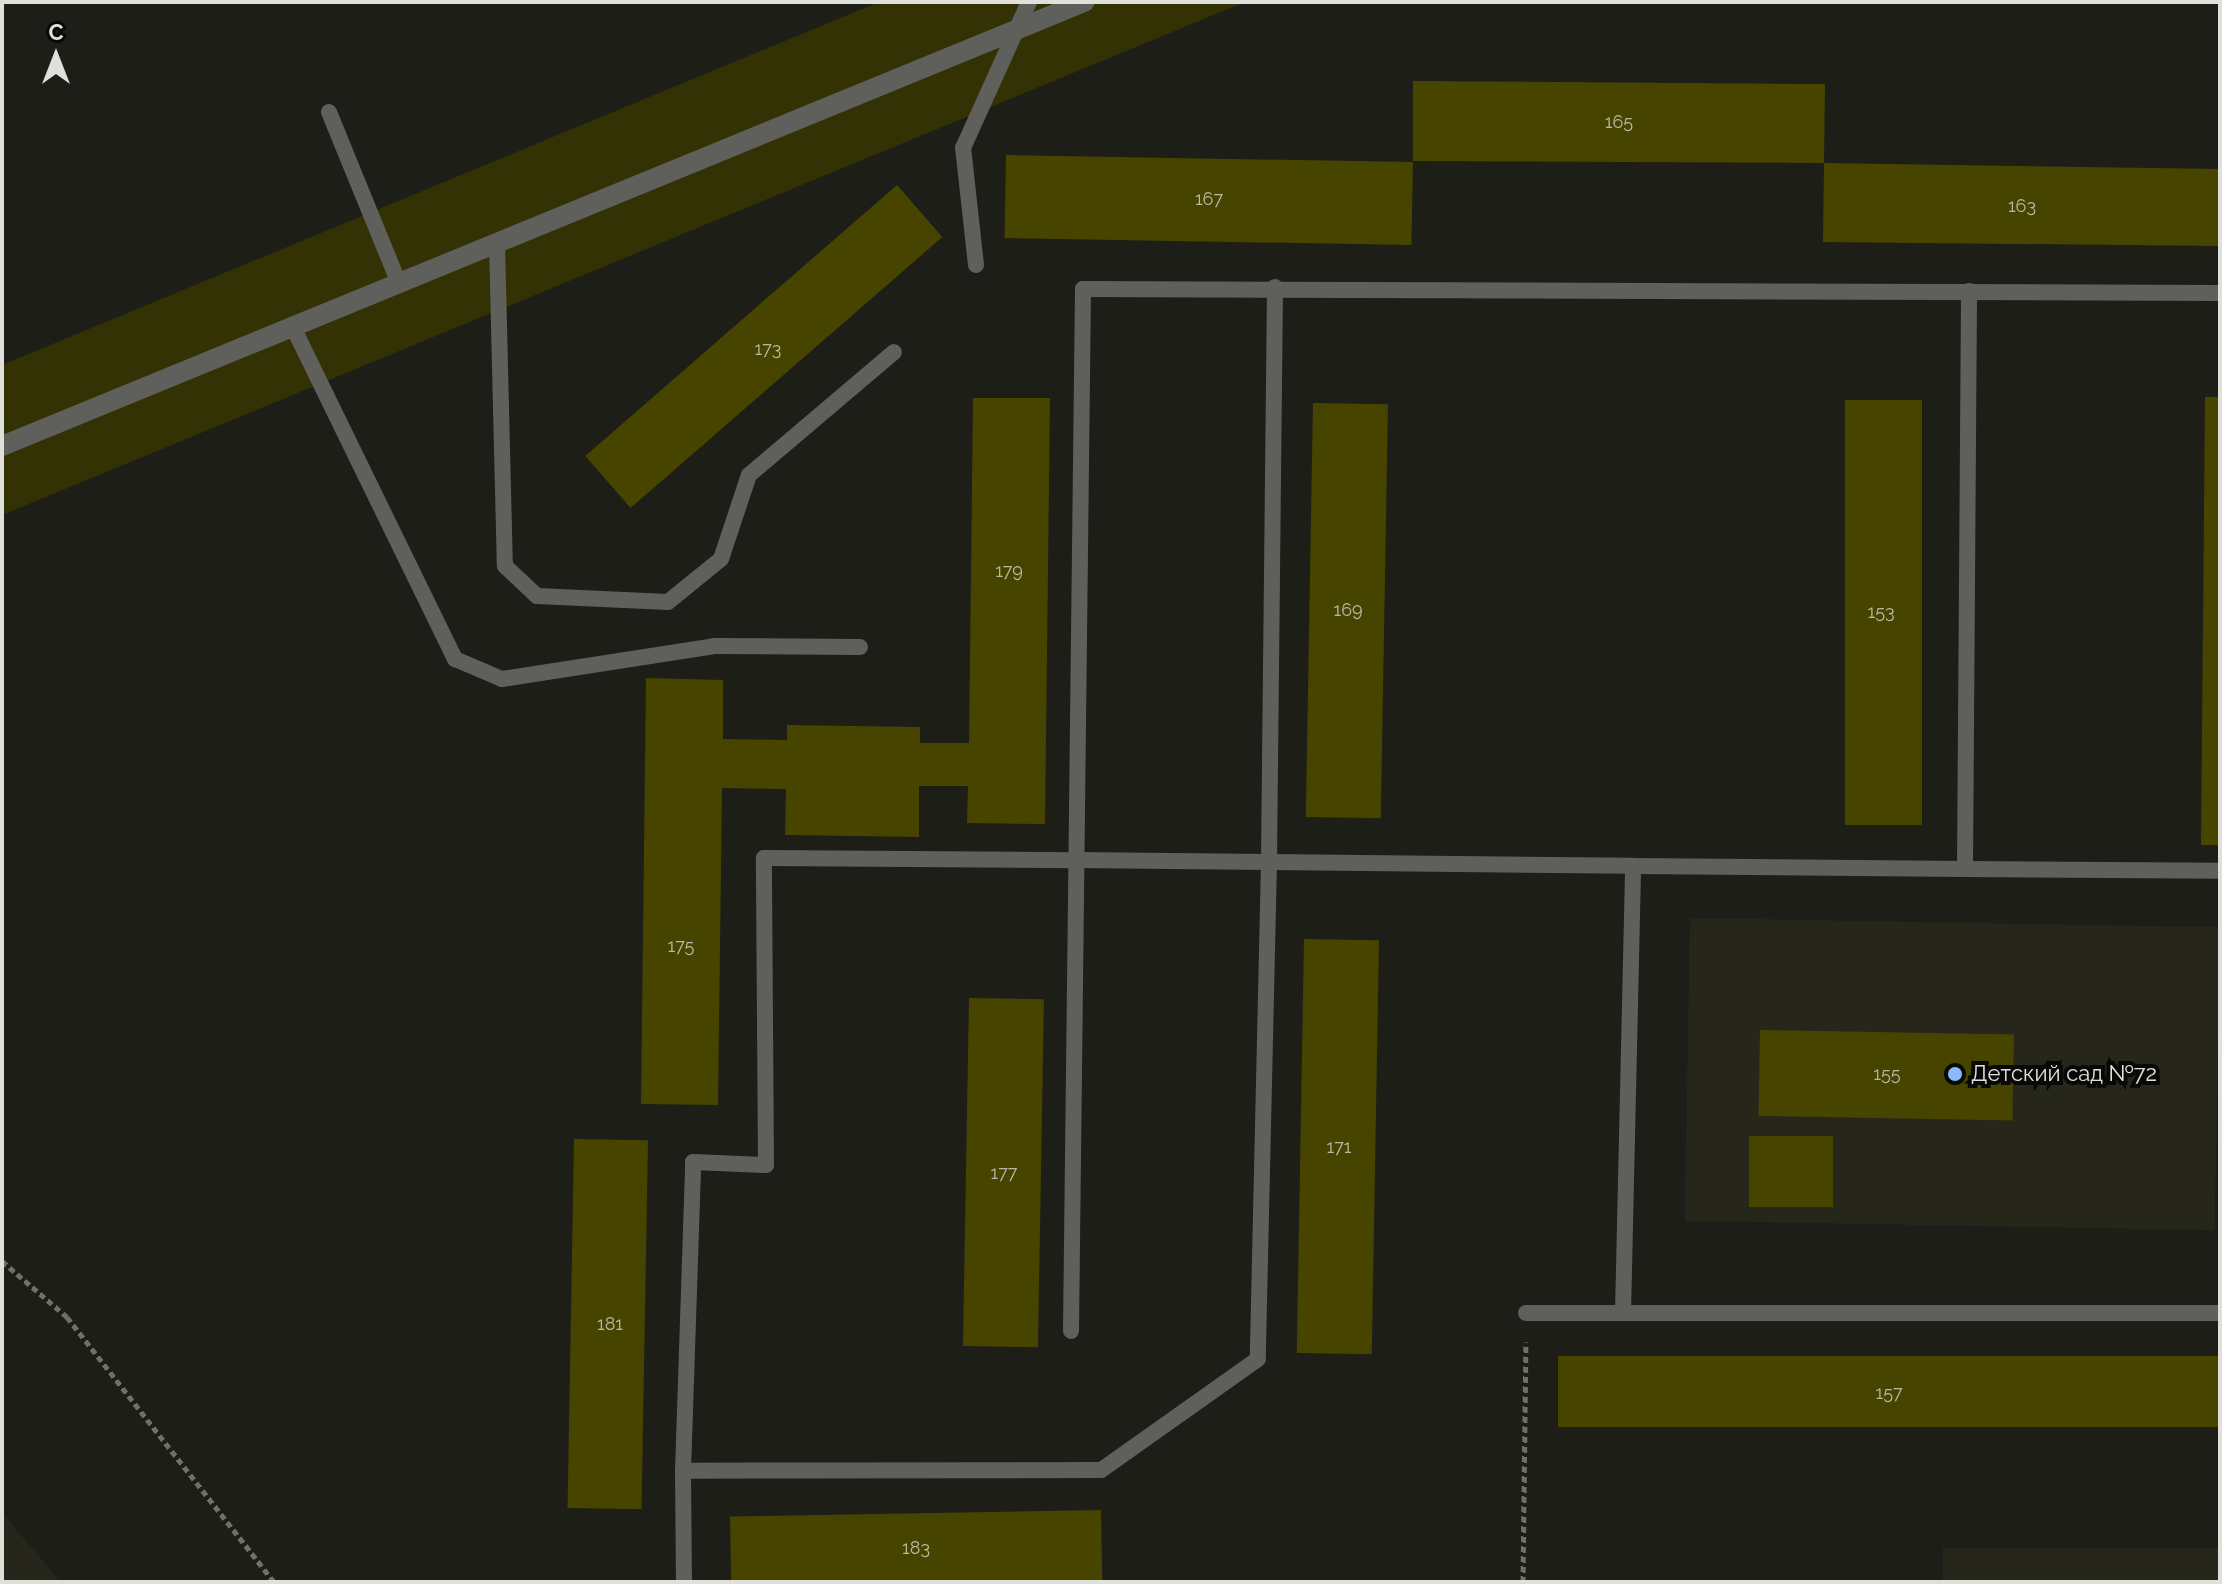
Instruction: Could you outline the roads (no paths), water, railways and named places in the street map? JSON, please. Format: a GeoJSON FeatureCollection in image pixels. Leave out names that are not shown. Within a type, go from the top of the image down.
{"type":"FeatureCollection","features":[{"type":"Feature","properties":{"kind":"street"},"geometry":{"type":"LineString","coordinates":[[2,446],[1084,2]]}},
{"type":"Feature","properties":{"kind":"lane"},"geometry":{"type":"LineString","coordinates":[[976,265],[963,148],[1029,2]]}},
{"type":"Feature","properties":{"kind":"lane"},"geometry":{"type":"LineString","coordinates":[[329,112],[398,281]]}},
{"type":"Feature","properties":{"kind":"lane"},"geometry":{"type":"LineString","coordinates":[[497,244],[505,566],[537,596],[668,602],[721,559],[749,475],[894,352]]}},
{"type":"Feature","properties":{"kind":"lane"},"geometry":{"type":"LineString","coordinates":[[683,1471],[1101,1470],[1258,1359],[1269,862],[1275,287]]}},
{"type":"Feature","properties":{"kind":"lane"},"geometry":{"type":"LineString","coordinates":[[1071,1331],[1073,860],[1083,289],[1275,287],[2220,293]]}},
{"type":"Feature","properties":{"kind":"lane"},"geometry":{"type":"LineString","coordinates":[[1965,869],[1969,291]]}},
{"type":"Feature","properties":{"kind":"lane"},"geometry":{"type":"LineString","coordinates":[[292,325],[455,659],[502,679],[714,646],[860,647]]}},
{"type":"Feature","properties":{"kind":"lane"},"geometry":{"type":"LineString","coordinates":[[684,1582],[683,1471],[693,1162],[766,1165],[764,858],[2220,871]]}},
{"type":"Feature","properties":{"kind":"lane"},"geometry":{"type":"LineString","coordinates":[[1623,1313],[1633,866]]}},
{"type":"Feature","properties":{"kind":"lane"},"geometry":{"type":"LineString","coordinates":[[1526,1313],[2220,1313]]}},
{"type":"Feature","properties":{"kind":"place","name":"Детский сад №72"},"geometry":{"type":"Point","coordinates":[1955,1074]}}]}
